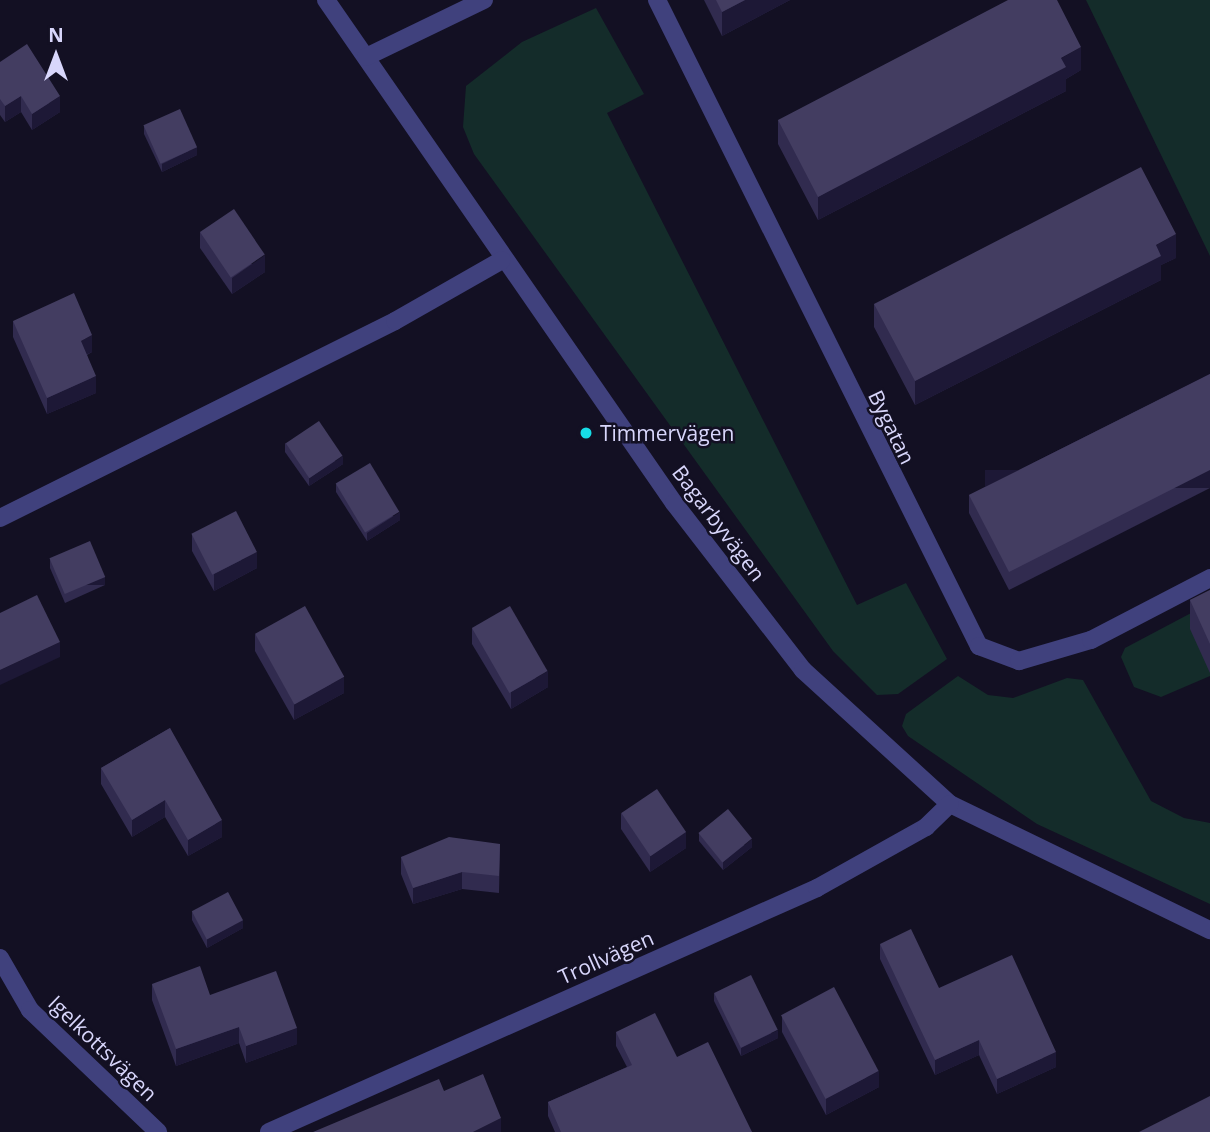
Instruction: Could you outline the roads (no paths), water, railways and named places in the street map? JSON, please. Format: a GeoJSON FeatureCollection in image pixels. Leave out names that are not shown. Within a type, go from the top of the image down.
{"type":"FeatureCollection","features":[{"type":"Feature","properties":{"kind":"street","name":"Bagarbyvägen"},"geometry":{"type":"LineString","coordinates":[[326,0],[502,260],[674,503],[803,670],[950,804],[1210,930]]}},
{"type":"Feature","properties":{"kind":"street"},"geometry":{"type":"LineString","coordinates":[[366,57],[484,0]]}},
{"type":"Feature","properties":{"kind":"street","name":"Bygatan"},"geometry":{"type":"LineString","coordinates":[[657,0],[979,646],[1019,661],[1091,640],[1210,578]]}},
{"type":"Feature","properties":{"kind":"street"},"geometry":{"type":"LineString","coordinates":[[0,517],[395,321],[502,260]]}},
{"type":"Feature","properties":{"kind":"street","name":"Trollvägen"},"geometry":{"type":"LineString","coordinates":[[270,1132],[817,888],[926,827],[950,804]]}},
{"type":"Feature","properties":{"kind":"street","name":"Igelkottsvägen"},"geometry":{"type":"LineString","coordinates":[[0,958],[30,1010],[158,1132]]}},
{"type":"Feature","properties":{"kind":"place","name":"Timmervägen"},"geometry":{"type":"Point","coordinates":[586,433]}}]}
